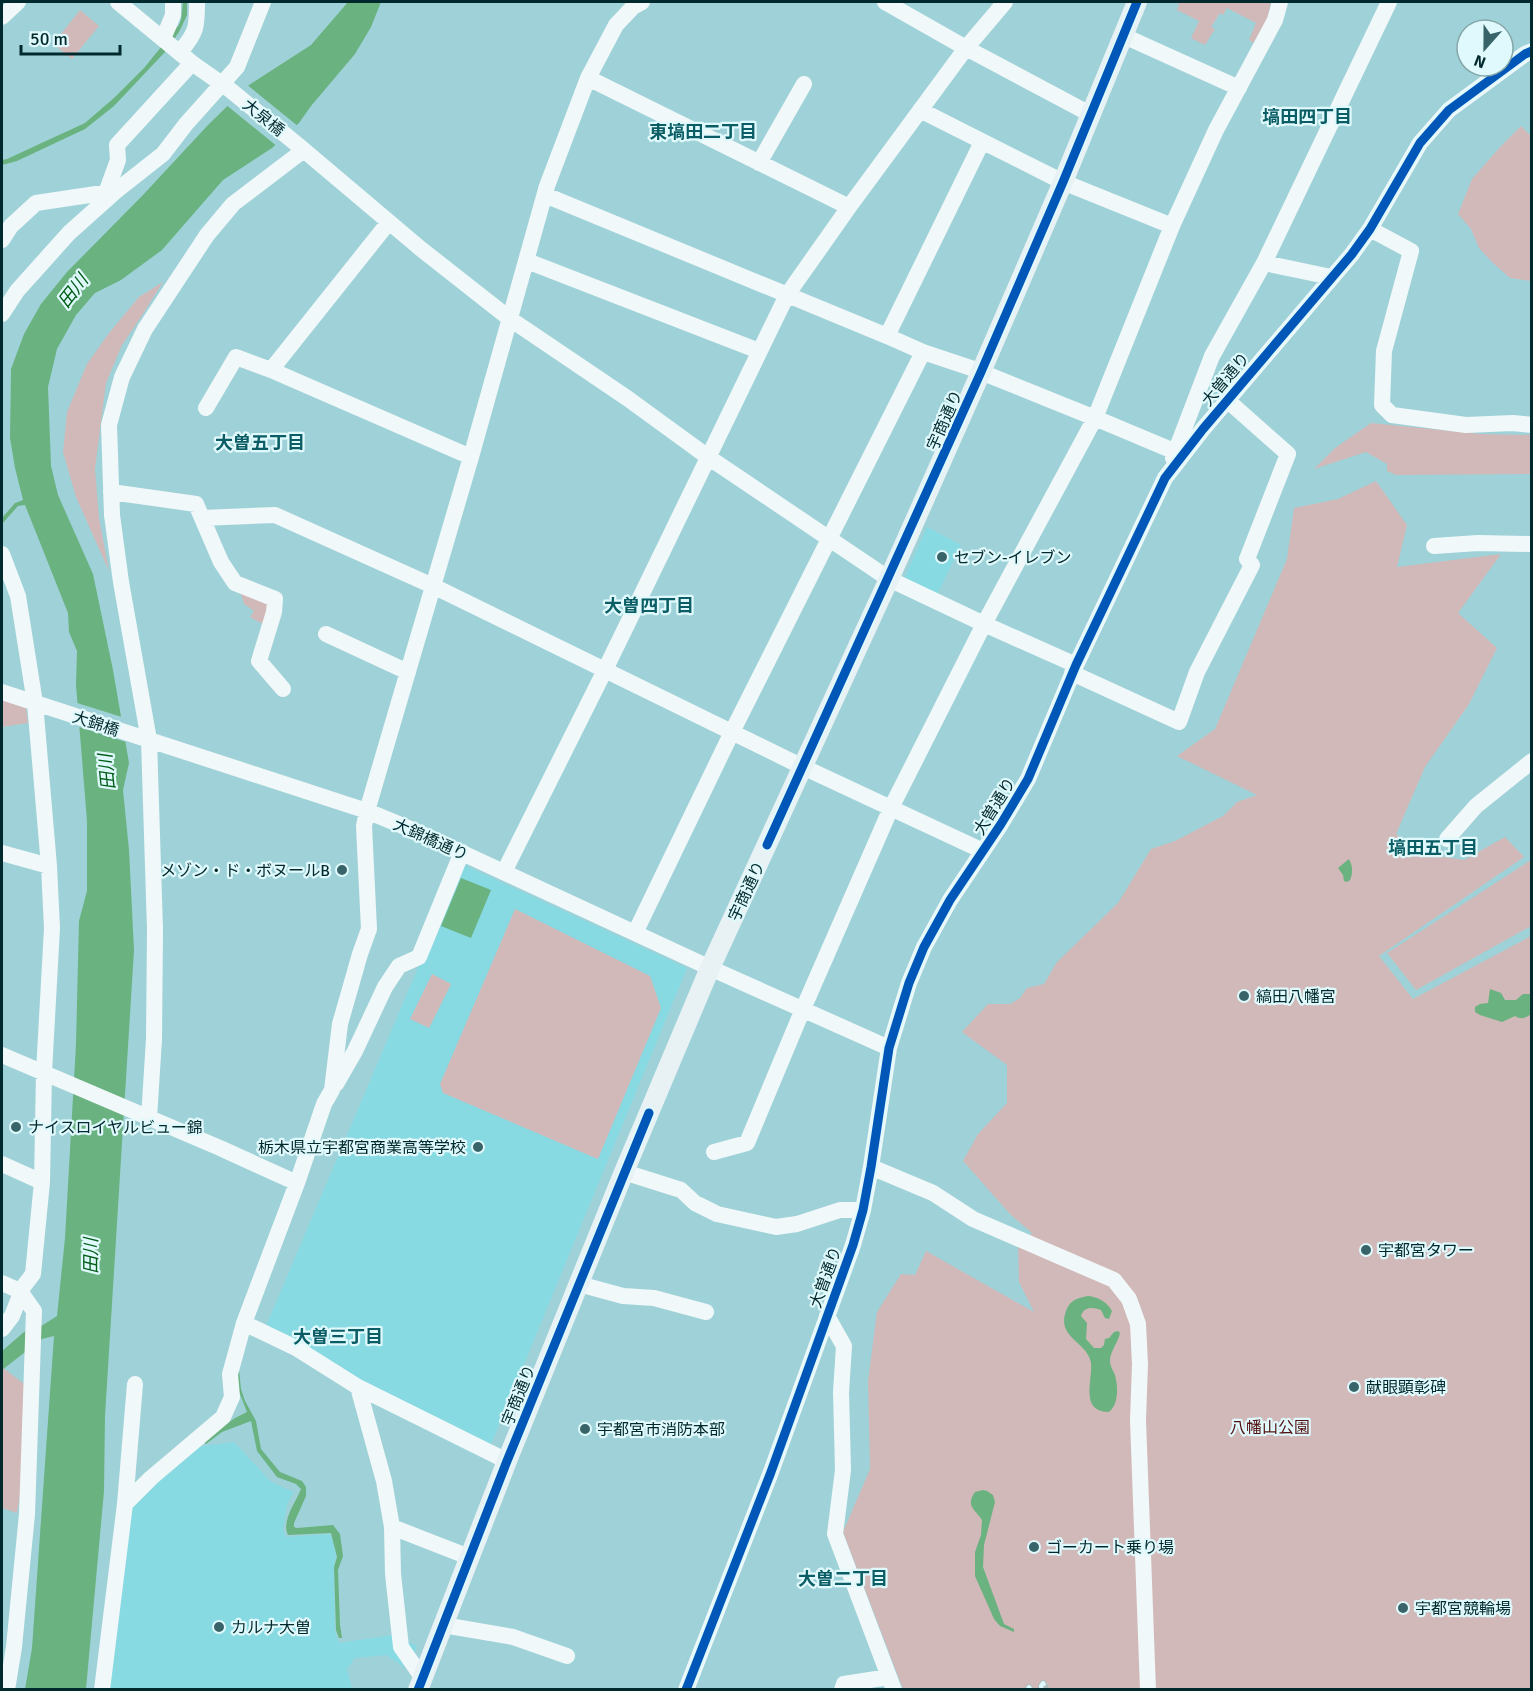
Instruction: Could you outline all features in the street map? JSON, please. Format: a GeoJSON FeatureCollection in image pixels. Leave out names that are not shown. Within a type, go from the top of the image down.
{"type":"FeatureCollection","features":[{"type":"Feature","properties":{"kind":"main road","name":"宇商通り"},"geometry":{"type":"LineString","coordinates":[[420,1683],[624,1172],[710,968],[889,579],[981,372],[1137,2]]}},
{"type":"Feature","properties":{"kind":"street"},"geometry":{"type":"LineString","coordinates":[[2,17],[18,2]]}},
{"type":"Feature","properties":{"kind":"street","name":"大泉橋"},"geometry":{"type":"LineString","coordinates":[[118,2],[510,319],[627,398],[708,458],[889,579],[1179,722],[1197,672],[1252,565],[1246,559],[1288,454],[1227,400]]}},
{"type":"Feature","properties":{"kind":"street"},"geometry":{"type":"LineString","coordinates":[[163,39],[173,15],[173,2]]}},
{"type":"Feature","properties":{"kind":"street"},"geometry":{"type":"LineString","coordinates":[[111,192],[118,160],[117,145],[186,58],[195,32],[197,2]]}},
{"type":"Feature","properties":{"kind":"street"},"geometry":{"type":"LineString","coordinates":[[2,314],[17,291],[69,233],[111,192],[163,154],[186,124],[225,87],[237,67],[263,2]]}},
{"type":"Feature","properties":{"kind":"street"},"geometry":{"type":"LineString","coordinates":[[333,1090],[340,1024],[369,930],[364,826],[366,812],[471,457],[547,186],[588,78],[616,25],[642,2]]}},
{"type":"Feature","properties":{"kind":"street"},"geometry":{"type":"LineString","coordinates":[[885,2],[1090,114]]}},
{"type":"Feature","properties":{"kind":"street"},"geometry":{"type":"LineString","coordinates":[[504,872],[787,295],[966,48],[1005,2]]}},
{"type":"Feature","properties":{"kind":"street"},"geometry":{"type":"LineString","coordinates":[[714,1152],[747,1143],[891,808],[984,624],[1095,418],[1172,226],[1216,130],[1275,20],[1281,2]]}},
{"type":"Feature","properties":{"kind":"street"},"geometry":{"type":"LineString","coordinates":[[1165,478],[1212,356],[1264,263],[1389,2]]}},
{"type":"Feature","properties":{"kind":"street"},"geometry":{"type":"LineString","coordinates":[[1124,36],[1239,88]]}},
{"type":"Feature","properties":{"kind":"street","name":"大曽通り"},"geometry":{"type":"LineString","coordinates":[[686,1689],[771,1472],[853,1245],[871,1167],[889,1048],[909,983],[924,947],[950,900],[1028,779],[1074,669],[1165,478],[1227,400],[1352,254],[1370,229],[1420,143],[1449,110],[1532,51]]}},
{"type":"Feature","properties":{"kind":"street"},"geometry":{"type":"LineString","coordinates":[[588,78],[849,207]]}},
{"type":"Feature","properties":{"kind":"street"},"geometry":{"type":"LineString","coordinates":[[759,163],[804,84]]}},
{"type":"Feature","properties":{"kind":"street"},"geometry":{"type":"LineString","coordinates":[[920,110],[1063,182],[1172,226]]}},
{"type":"Feature","properties":{"kind":"street"},"geometry":{"type":"LineString","coordinates":[[887,336],[982,142]]}},
{"type":"Feature","properties":{"kind":"street"},"geometry":{"type":"LineString","coordinates":[[143,1116],[154,1039],[155,930],[145,739],[111,515],[109,425],[122,377],[145,329],[207,235],[233,204],[301,148]]}},
{"type":"Feature","properties":{"kind":"street"},"geometry":{"type":"LineString","coordinates":[[2,240],[11,226],[36,203],[111,192]]}},
{"type":"Feature","properties":{"kind":"street"},"geometry":{"type":"LineString","coordinates":[[545,195],[923,352],[981,372],[1176,452]]}},
{"type":"Feature","properties":{"kind":"street"},"geometry":{"type":"LineString","coordinates":[[271,370],[389,222]]}},
{"type":"Feature","properties":{"kind":"street"},"geometry":{"type":"LineString","coordinates":[[1370,229],[1411,251],[1384,351],[1382,405],[1392,415],[1466,425],[1513,423],[1532,425]]}},
{"type":"Feature","properties":{"kind":"street"},"geometry":{"type":"LineString","coordinates":[[527,261],[759,351]]}},
{"type":"Feature","properties":{"kind":"street"},"geometry":{"type":"LineString","coordinates":[[1264,263],[1331,277]]}},
{"type":"Feature","properties":{"kind":"street"},"geometry":{"type":"LineString","coordinates":[[635,933],[732,732],[923,352]]}},
{"type":"Feature","properties":{"kind":"street"},"geometry":{"type":"LineString","coordinates":[[206,408],[236,357],[471,457]]}},
{"type":"Feature","properties":{"kind":"street"},"geometry":{"type":"LineString","coordinates":[[111,492],[196,504],[221,562],[235,583],[275,599],[274,612],[259,661],[284,689]]}},
{"type":"Feature","properties":{"kind":"street"},"geometry":{"type":"LineString","coordinates":[[202,518],[275,515],[433,586],[732,732],[983,850]]}},
{"type":"Feature","properties":{"kind":"street"},"geometry":{"type":"LineString","coordinates":[[1434,546],[1478,543],[1532,544]]}},
{"type":"Feature","properties":{"kind":"street"},"geometry":{"type":"LineString","coordinates":[[2,554],[18,596],[43,706],[52,928],[48,1074],[42,1182],[33,1274],[21,1292],[12,1316],[2,1329]]}},
{"type":"Feature","properties":{"kind":"street"},"geometry":{"type":"LineString","coordinates":[[326,634],[408,672]]}},
{"type":"Feature","properties":{"kind":"street"},"geometry":{"type":"LineString","coordinates":[[2,692],[43,706]]}},
{"type":"Feature","properties":{"kind":"street","name":"大錦橋"},"geometry":{"type":"LineString","coordinates":[[43,706],[145,739]]}},
{"type":"Feature","properties":{"kind":"street","name":"大錦橋通り"},"geometry":{"type":"LineString","coordinates":[[145,739],[366,812],[415,831],[889,1048]]}},
{"type":"Feature","properties":{"kind":"street"},"geometry":{"type":"LineString","coordinates":[[1447,839],[1476,806],[1532,761]]}},
{"type":"Feature","properties":{"kind":"street"},"geometry":{"type":"LineString","coordinates":[[125,1504],[151,1478],[223,1417],[232,1397],[230,1374],[244,1323],[324,1104],[355,1051],[385,987],[399,966],[419,957],[462,852]]}},
{"type":"Feature","properties":{"kind":"street"},"geometry":{"type":"LineString","coordinates":[[2,853],[49,866]]}},
{"type":"Feature","properties":{"kind":"street"},"geometry":{"type":"LineString","coordinates":[[2,1054],[297,1183]]}},
{"type":"Feature","properties":{"kind":"street"},"geometry":{"type":"LineString","coordinates":[[2,1164],[42,1182]]}},
{"type":"Feature","properties":{"kind":"street"},"geometry":{"type":"LineString","coordinates":[[871,1167],[933,1193],[973,1219],[1114,1280],[1129,1299],[1138,1324],[1140,1354],[1138,1420],[1148,1689]]}},
{"type":"Feature","properties":{"kind":"street"},"geometry":{"type":"LineString","coordinates":[[624,1172],[681,1190],[695,1203],[717,1214],[776,1227],[797,1224],[840,1210],[863,1209]]}},
{"type":"Feature","properties":{"kind":"street"},"geometry":{"type":"LineString","coordinates":[[2,1282],[21,1292],[34,1311],[27,1514],[14,1647],[7,1689]]}},
{"type":"Feature","properties":{"kind":"street"},"geometry":{"type":"LineString","coordinates":[[579,1284],[623,1296],[654,1298],[706,1312]]}},
{"type":"Feature","properties":{"kind":"street"},"geometry":{"type":"LineString","coordinates":[[827,1316],[844,1346],[841,1392],[843,1470],[835,1534],[891,1683],[844,1684],[842,1689]]}},
{"type":"Feature","properties":{"kind":"street"},"geometry":{"type":"LineString","coordinates":[[244,1323],[296,1348],[357,1387],[507,1461]]}},
{"type":"Feature","properties":{"kind":"street"},"geometry":{"type":"LineString","coordinates":[[102,1689],[125,1504],[135,1384]]}},
{"type":"Feature","properties":{"kind":"street"},"geometry":{"type":"LineString","coordinates":[[357,1387],[384,1481],[392,1527],[393,1574],[401,1647],[420,1683]]}},
{"type":"Feature","properties":{"kind":"street"},"geometry":{"type":"LineString","coordinates":[[392,1527],[469,1557]]}},
{"type":"Feature","properties":{"kind":"street"},"geometry":{"type":"LineString","coordinates":[[443,1625],[513,1637],[567,1656]]}},
{"type":"Feature","properties":{"kind":"shaded area"},"geometry":{"type":"Polygon","coordinates":[[[927,527],[961,545],[937,595],[904,579],[927,527]]]}},
{"type":"Feature","properties":{"kind":"shaded area","name":"栃木県立宇都宮商業高等学校"},"geometry":{"type":"Polygon","coordinates":[[[462,864],[687,968],[490,1447],[363,1385],[266,1326],[462,864]]]}},
{"type":"Feature","properties":{"kind":"shaded area"},"geometry":{"type":"Polygon","coordinates":[[[234,1442],[271,1482],[294,1492],[287,1504],[283,1530],[286,1537],[330,1534],[336,1557],[334,1567],[335,1632],[339,1643],[392,1635],[417,1646],[409,1670],[386,1655],[355,1658],[347,1669],[352,1689],[109,1690],[130,1506],[195,1447],[234,1442]]]}},
{"type":"Feature","properties":{"kind":"green space"},"geometry":{"type":"Polygon","coordinates":[[[1175,2],[1271,2],[1267,20],[1253,43],[1249,40],[1256,23],[1227,8],[1223,15],[1220,13],[1211,27],[1215,29],[1205,45],[1191,38],[1199,21],[1177,10],[1179,4],[1175,2]]]}},
{"type":"Feature","properties":{"kind":"green space"},"geometry":{"type":"Polygon","coordinates":[[[80,10],[99,26],[72,59],[53,44],[80,10]]]}},
{"type":"Feature","properties":{"kind":"green space"},"geometry":{"type":"Polygon","coordinates":[[[1521,126],[1531,136],[1531,281],[1510,278],[1492,262],[1479,248],[1471,229],[1458,214],[1472,179],[1521,126]]]}},
{"type":"Feature","properties":{"kind":"green space"},"geometry":{"type":"Polygon","coordinates":[[[163,282],[122,345],[106,383],[95,469],[99,518],[109,571],[76,497],[63,452],[67,412],[87,364],[109,333],[139,297],[163,282]]]}},
{"type":"Feature","properties":{"kind":"green space"},"geometry":{"type":"Polygon","coordinates":[[[1371,423],[1481,434],[1531,435],[1531,474],[1396,475],[1387,471],[1387,464],[1366,452],[1314,469],[1335,448],[1371,423]]]}},
{"type":"Feature","properties":{"kind":"green space","name":"八幡山公園"},"geometry":{"type":"Polygon","coordinates":[[[1376,481],[1407,525],[1397,567],[1501,554],[1458,613],[1497,648],[1469,704],[1425,767],[1396,834],[1414,852],[1464,860],[1505,837],[1524,857],[1379,956],[1413,999],[1531,936],[1531,1689],[903,1689],[843,1532],[870,1469],[868,1381],[877,1312],[901,1274],[915,1275],[926,1251],[1034,1312],[1019,1282],[1018,1246],[1032,1233],[1010,1214],[963,1161],[978,1134],[1007,1103],[1007,1065],[962,1032],[988,1004],[1010,1004],[1020,998],[1027,988],[1044,984],[1057,962],[1118,903],[1151,849],[1175,841],[1223,816],[1237,802],[1257,795],[1177,756],[1215,729],[1287,559],[1294,508],[1338,499],[1376,481]]]}},
{"type":"Feature","properties":{"kind":"green space"},"geometry":{"type":"Polygon","coordinates":[[[240,591],[269,605],[265,625],[250,617],[254,611],[244,604],[240,591]]]}},
{"type":"Feature","properties":{"kind":"green space"},"geometry":{"type":"Polygon","coordinates":[[[2,700],[26,708],[28,723],[2,727],[2,700]]]}},
{"type":"Feature","properties":{"kind":"green space"},"geometry":{"type":"Polygon","coordinates":[[[1531,860],[1531,926],[1416,990],[1387,953],[1531,860]]]}},
{"type":"Feature","properties":{"kind":"green space"},"geometry":{"type":"Polygon","coordinates":[[[515,909],[650,976],[661,1008],[598,1159],[443,1093],[440,1084],[515,909]]]}},
{"type":"Feature","properties":{"kind":"green space"},"geometry":{"type":"Polygon","coordinates":[[[432,974],[451,984],[429,1028],[410,1019],[432,974]]]}},
{"type":"Feature","properties":{"kind":"green space"},"geometry":{"type":"Polygon","coordinates":[[[3,1368],[27,1386],[22,1484],[17,1513],[2,1508],[3,1368]]]}},
{"type":"Feature","properties":{"kind":"water"},"geometry":{"type":"Polygon","coordinates":[[[183,2],[187,2],[187,15],[179,32],[165,52],[114,106],[85,129],[17,161],[2,165],[2,160],[85,123],[115,97],[144,68],[179,25],[183,2]]]}},
{"type":"Feature","properties":{"kind":"water","name":"田川"},"geometry":{"type":"Polygon","coordinates":[[[348,2],[381,2],[371,27],[355,54],[299,123],[272,148],[223,180],[162,250],[121,280],[95,293],[76,315],[57,349],[48,387],[51,466],[58,495],[93,574],[129,763],[123,790],[129,850],[134,950],[105,1416],[104,1491],[86,1689],[25,1689],[32,1648],[54,1336],[42,1339],[2,1370],[2,1351],[24,1332],[43,1325],[57,1316],[65,1238],[76,1044],[79,921],[87,891],[87,821],[76,685],[77,651],[69,632],[68,613],[25,505],[18,506],[2,524],[2,518],[15,503],[23,500],[10,438],[11,369],[24,334],[41,304],[67,272],[249,85],[311,45],[348,2]]]}},
{"type":"Feature","properties":{"kind":"water"},"geometry":{"type":"Polygon","coordinates":[[[1349,859],[1352,872],[1347,882],[1344,881],[1338,868],[1349,859]]]}},
{"type":"Feature","properties":{"kind":"water"},"geometry":{"type":"Polygon","coordinates":[[[461,878],[491,890],[471,938],[441,926],[461,878]]]}},
{"type":"Feature","properties":{"kind":"water"},"geometry":{"type":"Polygon","coordinates":[[[1490,989],[1501,993],[1505,1000],[1516,1000],[1523,994],[1531,994],[1531,1014],[1523,1018],[1515,1016],[1502,1022],[1475,1012],[1475,1007],[1488,1003],[1490,989]]]}},
{"type":"Feature","properties":{"kind":"water"},"geometry":{"type":"Polygon","coordinates":[[[1088,1296],[1102,1300],[1112,1311],[1109,1319],[1105,1318],[1101,1310],[1092,1308],[1084,1310],[1081,1316],[1087,1323],[1086,1339],[1094,1348],[1101,1348],[1105,1339],[1114,1332],[1120,1333],[1110,1357],[1117,1389],[1115,1404],[1109,1412],[1100,1411],[1094,1407],[1090,1394],[1091,1363],[1089,1356],[1065,1328],[1064,1320],[1070,1304],[1088,1296]]]}},
{"type":"Feature","properties":{"kind":"water"},"geometry":{"type":"Polygon","coordinates":[[[237,1370],[239,1370],[245,1401],[256,1421],[261,1449],[280,1472],[302,1481],[306,1487],[306,1496],[294,1527],[333,1525],[340,1534],[343,1556],[338,1570],[342,1638],[339,1638],[336,1630],[334,1567],[337,1557],[331,1533],[288,1535],[286,1530],[290,1512],[301,1489],[296,1484],[277,1477],[257,1451],[251,1421],[222,1432],[206,1444],[202,1441],[247,1412],[238,1389],[237,1370]]]}},
{"type":"Feature","properties":{"kind":"water"},"geometry":{"type":"Polygon","coordinates":[[[983,1490],[993,1495],[995,1502],[984,1545],[983,1567],[1004,1624],[1014,1629],[1014,1632],[1000,1626],[994,1619],[975,1576],[975,1552],[981,1535],[982,1520],[972,1507],[971,1501],[975,1492],[983,1490]]]}},
{"type":"Feature","properties":{"kind":"pier"},"geometry":{"type":"Polygon","coordinates":[[[246,84],[299,127],[278,147],[225,104],[246,84]]]}},
{"type":"Feature","properties":{"kind":"pier"},"geometry":{"type":"Polygon","coordinates":[[[74,702],[125,718],[129,743],[76,726],[74,702]]]}},
{"type":"Feature","properties":{"kind":"railway"},"geometry":{"type":"LineString","coordinates":[[1042,1690],[1043,1683],[1047,1690]]}},
{"type":"Feature","properties":{"kind":"railway"},"geometry":{"type":"LineString","coordinates":[[1027,1690],[1029,1687],[1031,1690]]}},
{"type":"Feature","properties":{"kind":"cycle path"},"geometry":{"type":"LineString","coordinates":[[767,845],[981,372],[1137,2]]}},
{"type":"Feature","properties":{"kind":"cycle path"},"geometry":{"type":"LineString","coordinates":[[686,1690],[771,1472],[853,1245],[863,1210],[871,1167],[889,1048],[909,983],[924,947],[950,900],[1028,779],[1076,665],[1165,478],[1203,429],[1352,254],[1370,229],[1420,143],[1449,110],[1532,51]]}},
{"type":"Feature","properties":{"kind":"cycle path"},"geometry":{"type":"LineString","coordinates":[[418,1690],[507,1461],[649,1113]]}},
{"type":"Feature","properties":{"kind":"place","name":"セブン-イレブン"},"geometry":{"type":"Point","coordinates":[942,557]}},
{"type":"Feature","properties":{"kind":"place","name":"メゾン・ド・ボヌールB"},"geometry":{"type":"Point","coordinates":[342,870]}},
{"type":"Feature","properties":{"kind":"place","name":"縞田八幡宮"},"geometry":{"type":"Point","coordinates":[1244,996]}},
{"type":"Feature","properties":{"kind":"place","name":"ナイスロイヤルビュー錦"},"geometry":{"type":"Point","coordinates":[16,1127]}},
{"type":"Feature","properties":{"kind":"place","name":"栃木県立宇都宮商業高等学校"},"geometry":{"type":"Point","coordinates":[478,1147]}},
{"type":"Feature","properties":{"kind":"place","name":"宇都宮タワー"},"geometry":{"type":"Point","coordinates":[1366,1250]}},
{"type":"Feature","properties":{"kind":"place","name":"献眼顕彰碑"},"geometry":{"type":"Point","coordinates":[1354,1387]}},
{"type":"Feature","properties":{"kind":"place","name":"宇都宮市消防本部"},"geometry":{"type":"Point","coordinates":[585,1429]}},
{"type":"Feature","properties":{"kind":"place","name":"ゴーカート乗り場"},"geometry":{"type":"Point","coordinates":[1034,1547]}},
{"type":"Feature","properties":{"kind":"place","name":"宇都宮競輪場"},"geometry":{"type":"Point","coordinates":[1403,1608]}},
{"type":"Feature","properties":{"kind":"place","name":"カルナ大曽"},"geometry":{"type":"Point","coordinates":[219,1627]}},
{"type":"Feature","properties":{"kind":"district","name":"塙田四丁目"},"geometry":{"type":"Point","coordinates":[1307,117]}},
{"type":"Feature","properties":{"kind":"district","name":"東塙田二丁目"},"geometry":{"type":"Point","coordinates":[703,132]}},
{"type":"Feature","properties":{"kind":"district","name":"大曽五丁目"},"geometry":{"type":"Point","coordinates":[260,443]}},
{"type":"Feature","properties":{"kind":"district","name":"大曽四丁目"},"geometry":{"type":"Point","coordinates":[649,606]}},
{"type":"Feature","properties":{"kind":"district","name":"塙田五丁目"},"geometry":{"type":"Point","coordinates":[1433,848]}},
{"type":"Feature","properties":{"kind":"district","name":"大曽三丁目"},"geometry":{"type":"Point","coordinates":[338,1337]}},
{"type":"Feature","properties":{"kind":"district","name":"大曽二丁目"},"geometry":{"type":"Point","coordinates":[843,1579]}}]}
